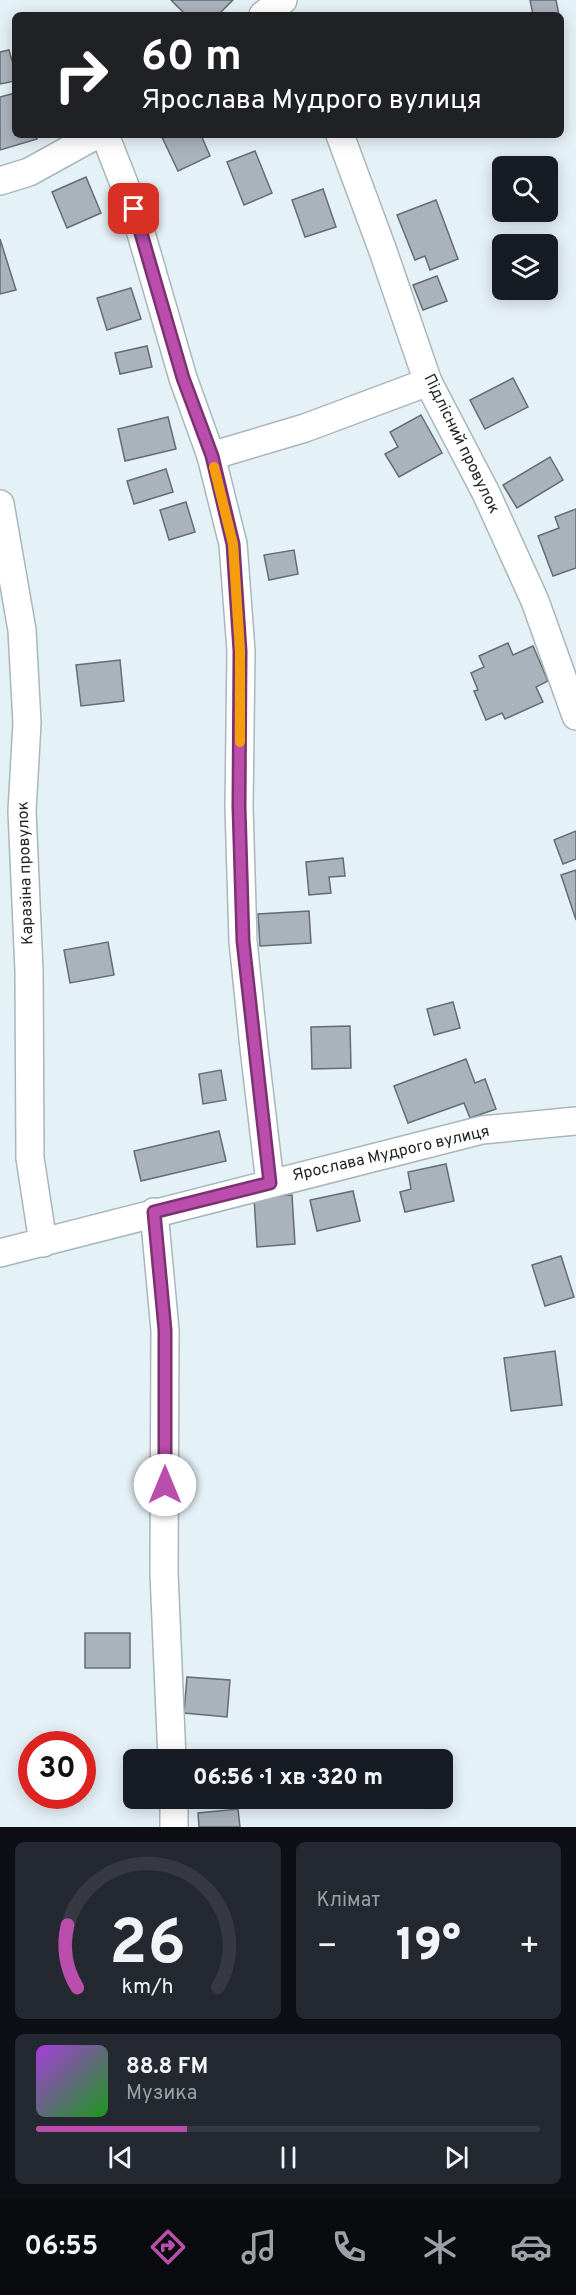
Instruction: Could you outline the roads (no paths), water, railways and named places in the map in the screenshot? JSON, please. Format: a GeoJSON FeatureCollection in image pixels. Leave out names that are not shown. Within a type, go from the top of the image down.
{"type":"FeatureCollection","features":[{"type":"Feature","properties":{"kind":"street"},"geometry":{"type":"LineString","coordinates":[[0,181],[29,172],[91,138]]}},
{"type":"Feature","properties":{"kind":"street"},"geometry":{"type":"LineString","coordinates":[[106,138],[134,209],[183,378],[212,456],[233,544],[240,651],[239,807],[243,941],[270,1183]]}},
{"type":"Feature","properties":{"kind":"street","name":"Підлісний провулок"},"geometry":{"type":"LineString","coordinates":[[341,138],[428,382],[486,494],[535,601],[576,716]]}},
{"type":"Feature","properties":{"kind":"street"},"geometry":{"type":"LineString","coordinates":[[212,456],[305,428],[428,382]]}},
{"type":"Feature","properties":{"kind":"street","name":"Каразіна провулок"},"geometry":{"type":"LineString","coordinates":[[0,504],[22,630],[27,723],[22,811],[29,971],[30,1158],[43,1244]]}},
{"type":"Feature","properties":{"kind":"street","name":"Ярослава Мудрого вулиця"},"geometry":{"type":"LineString","coordinates":[[0,1253],[43,1244],[154,1212],[482,1130],[576,1121]]}},
{"type":"Feature","properties":{"kind":"street"},"geometry":{"type":"LineString","coordinates":[[154,1212],[165,1330],[164,1573],[172,1749]]}},
{"type":"Feature","properties":{"kind":"street"},"geometry":{"type":"LineString","coordinates":[[174,1809],[174,1827]]}}]}
